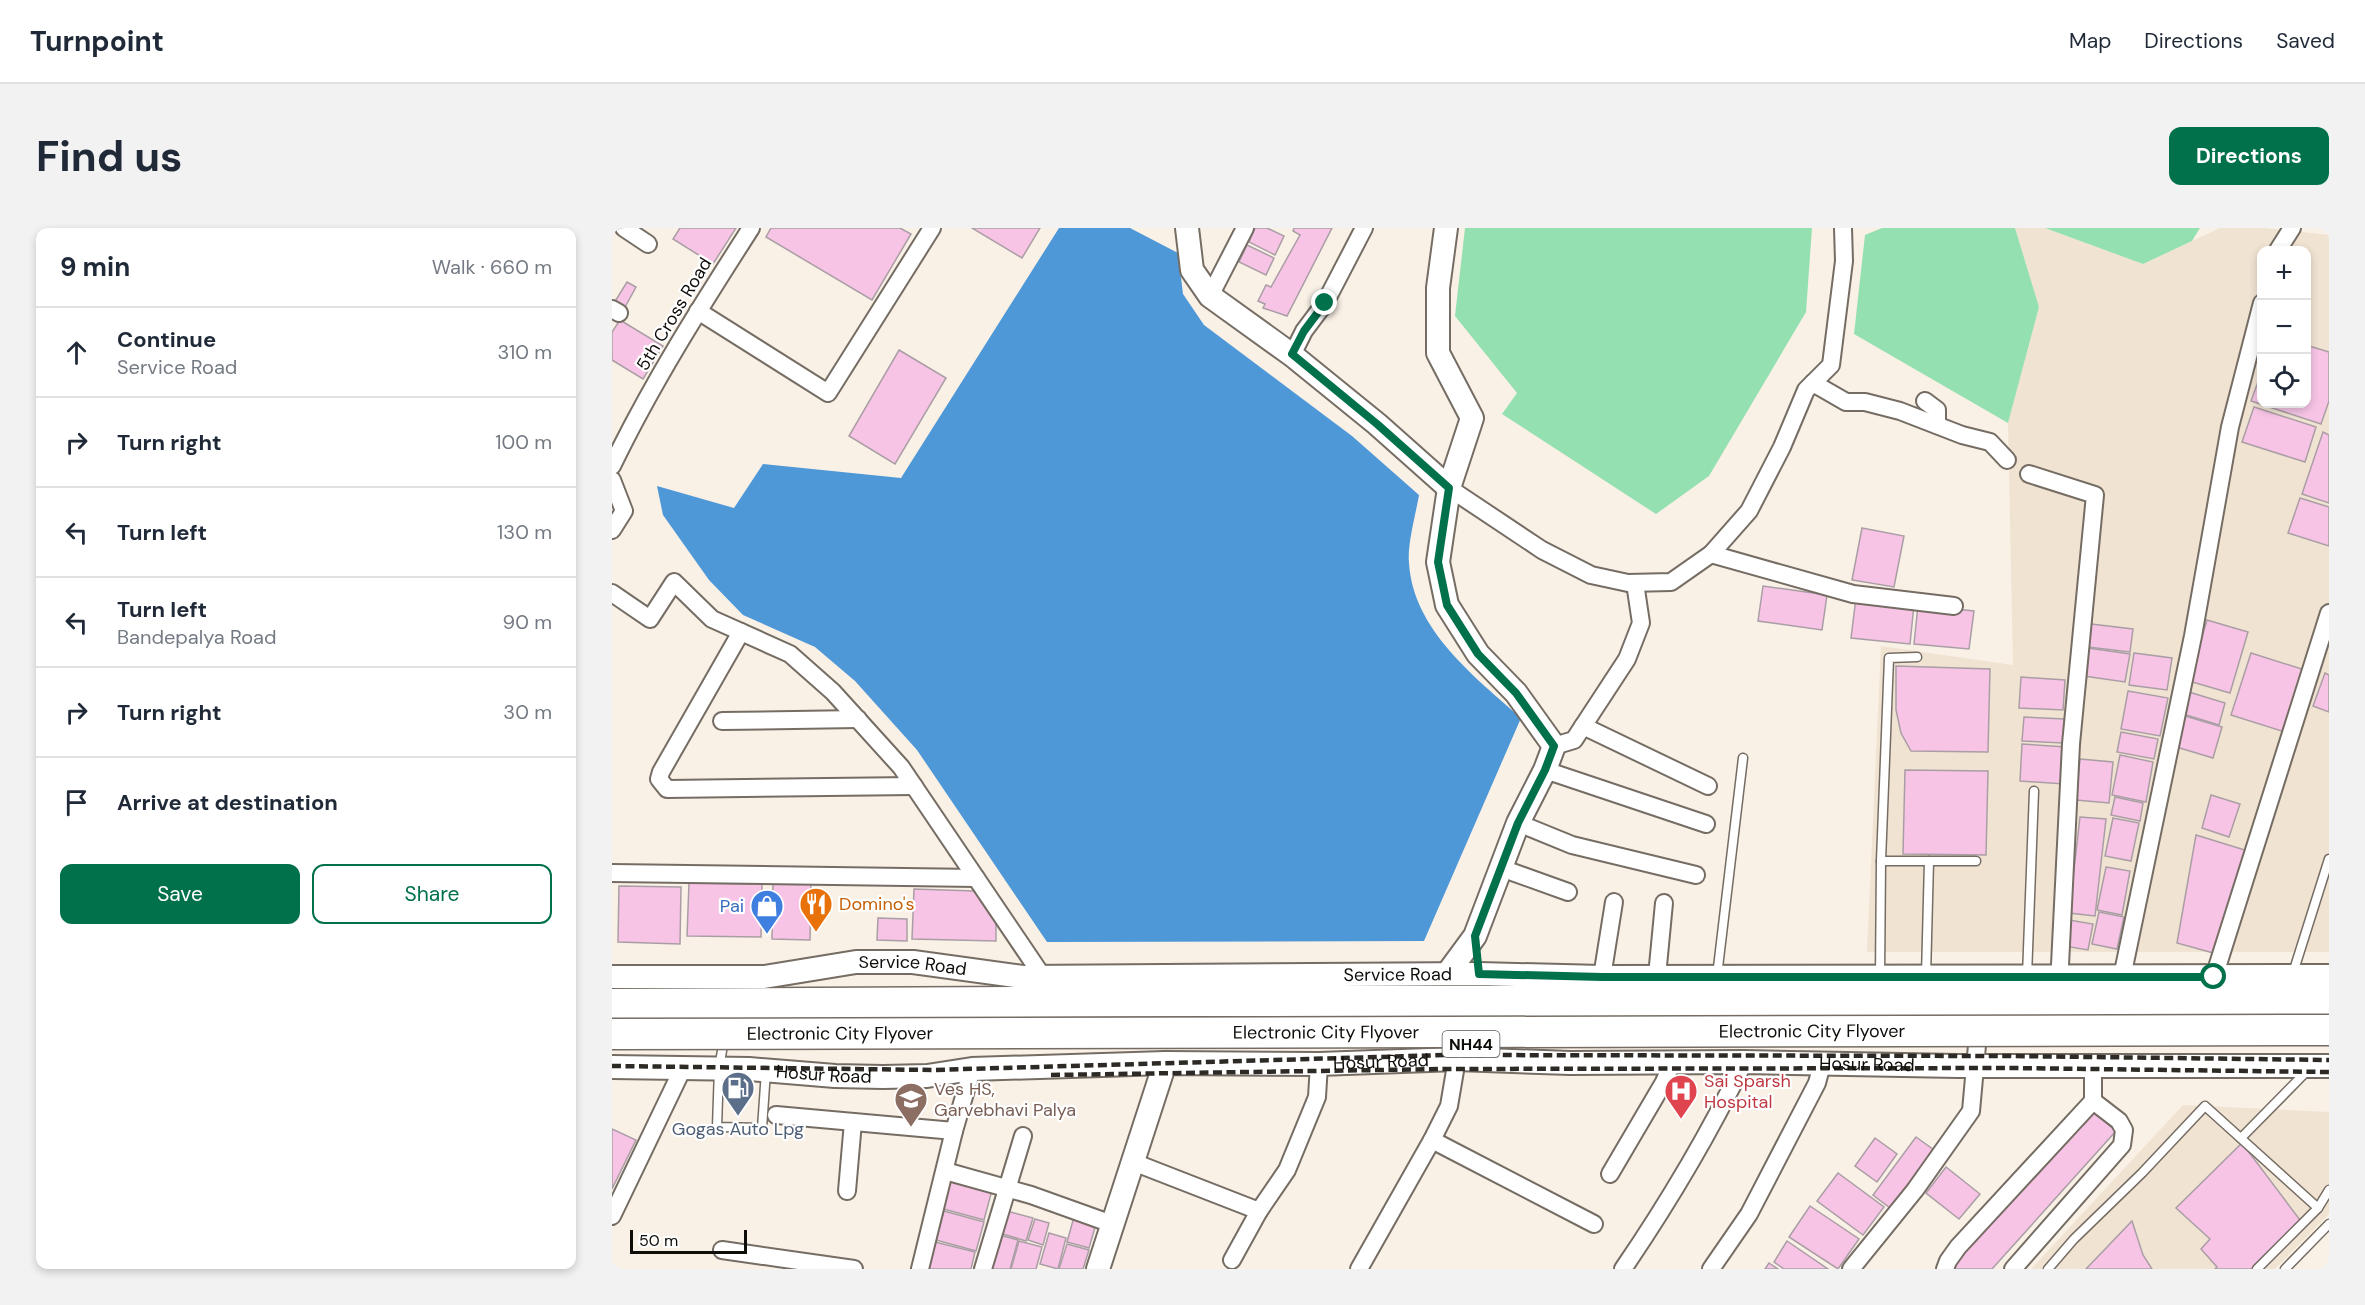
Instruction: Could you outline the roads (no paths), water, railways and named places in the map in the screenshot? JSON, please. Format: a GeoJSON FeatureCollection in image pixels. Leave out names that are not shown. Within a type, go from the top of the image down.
{"type":"FeatureCollection","features":[{"type":"Feature","properties":{"kind":"highway"},"geometry":{"type":"LineString","coordinates":[[1447,988],[1451,1052]]}},
{"type":"Feature","properties":{"kind":"highway"},"geometry":{"type":"LineString","coordinates":[[612,1004],[685,991],[1447,988],[2058,989],[2329,1001]]}},
{"type":"Feature","properties":{"kind":"highway","name":"Electronic City Flyover"},"geometry":{"type":"LineString","coordinates":[[612,1015],[2329,1012]]}},
{"type":"Feature","properties":{"kind":"highway","name":"Electronic City Flyover"},"geometry":{"type":"LineString","coordinates":[[612,1034],[2329,1030]]}},
{"type":"Feature","properties":{"kind":"highway","name":"Hosur Road"},"geometry":{"type":"LineString","coordinates":[[612,1045],[721,1057],[1451,1052],[1977,1055],[2329,1042]]}},
{"type":"Feature","properties":{"kind":"street"},"geometry":{"type":"LineString","coordinates":[[624,228],[648,244]]}},
{"type":"Feature","properties":{"kind":"street","name":"5th Cross Road"},"geometry":{"type":"LineString","coordinates":[[612,466],[633,422],[698,311],[751,228]]}},
{"type":"Feature","properties":{"kind":"street"},"geometry":{"type":"LineString","coordinates":[[698,311],[828,393],[932,228]]}},
{"type":"Feature","properties":{"kind":"street"},"geometry":{"type":"LineString","coordinates":[[1187,228],[1192,270],[1210,296],[1292,354],[1377,424],[1449,488],[1542,550],[1592,576],[1635,583],[1671,582],[1710,555],[1749,512],[1782,447],[1806,390],[1831,365],[1844,261],[1844,228]]}},
{"type":"Feature","properties":{"kind":"street"},"geometry":{"type":"LineString","coordinates":[[1210,296],[1245,228]]}},
{"type":"Feature","properties":{"kind":"street"},"geometry":{"type":"LineString","coordinates":[[1292,354],[1304,331],[1325,303],[1364,228]]}},
{"type":"Feature","properties":{"kind":"street"},"geometry":{"type":"LineString","coordinates":[[1446,228],[1438,288],[1438,352],[1472,418],[1449,488],[1438,562],[1447,605],[1478,654],[1516,693],[1554,746]]}},
{"type":"Feature","properties":{"kind":"street"},"geometry":{"type":"LineString","coordinates":[[2280,246],[2288,230]]}},
{"type":"Feature","properties":{"kind":"street"},"geometry":{"type":"LineString","coordinates":[[2122,977],[2193,636],[2230,426],[2257,322]]}},
{"type":"Feature","properties":{"kind":"street"},"geometry":{"type":"LineString","coordinates":[[1813,383],[1846,402],[1865,402],[1900,411],[1990,442],[2007,460]]}},
{"type":"Feature","properties":{"kind":"street"},"geometry":{"type":"LineString","coordinates":[[1925,401],[1937,410],[1937,425]]}},
{"type":"Feature","properties":{"kind":"street"},"geometry":{"type":"LineString","coordinates":[[2030,474],[2095,495],[2072,744],[2058,989]]}},
{"type":"Feature","properties":{"kind":"street"},"geometry":{"type":"LineString","coordinates":[[612,480],[624,511],[612,530]]}},
{"type":"Feature","properties":{"kind":"street"},"geometry":{"type":"LineString","coordinates":[[1710,555],[1853,594],[1954,606]]}},
{"type":"Feature","properties":{"kind":"street"},"geometry":{"type":"LineString","coordinates":[[612,593],[650,620],[674,582],[712,620],[790,654],[833,692],[901,767],[1043,977]]}},
{"type":"Feature","properties":{"kind":"street"},"geometry":{"type":"LineString","coordinates":[[1554,746],[1574,740],[1627,659],[1641,623],[1635,583]]}},
{"type":"Feature","properties":{"kind":"street"},"geometry":{"type":"LineString","coordinates":[[2214,977],[2329,614]]}},
{"type":"Feature","properties":{"kind":"street"},"geometry":{"type":"LineString","coordinates":[[741,632],[661,772],[659,778],[663,786],[667,789],[914,786]]}},
{"type":"Feature","properties":{"kind":"street"},"geometry":{"type":"LineString","coordinates":[[722,721],[858,719]]}},
{"type":"Feature","properties":{"kind":"street"},"geometry":{"type":"LineString","coordinates":[[1584,726],[1708,786]]}},
{"type":"Feature","properties":{"kind":"street"},"geometry":{"type":"LineString","coordinates":[[1447,988],[1475,936],[1518,823],[1545,770],[1554,746]]}},
{"type":"Feature","properties":{"kind":"street"},"geometry":{"type":"LineString","coordinates":[[1545,770],[1706,824]]}},
{"type":"Feature","properties":{"kind":"street"},"geometry":{"type":"LineString","coordinates":[[1518,823],[1572,845],[1696,875]]}},
{"type":"Feature","properties":{"kind":"street"},"geometry":{"type":"LineString","coordinates":[[1501,868],[1568,892]]}},
{"type":"Feature","properties":{"kind":"street"},"geometry":{"type":"LineString","coordinates":[[612,873],[976,878]]}},
{"type":"Feature","properties":{"kind":"street"},"geometry":{"type":"LineString","coordinates":[[1602,977],[1614,902]]}},
{"type":"Feature","properties":{"kind":"street"},"geometry":{"type":"LineString","coordinates":[[1657,976],[1664,903]]}},
{"type":"Feature","properties":{"kind":"street"},"geometry":{"type":"LineString","coordinates":[[1475,936],[1479,974]]}},
{"type":"Feature","properties":{"kind":"street","name":"Service Road"},"geometry":{"type":"LineString","coordinates":[[612,977],[685,991],[856,962],[913,962],[1023,977],[1447,988],[1479,974],[1602,977],[2027,977],[2058,989],[2122,977],[2329,976]]}},
{"type":"Feature","properties":{"kind":"street"},"geometry":{"type":"LineString","coordinates":[[1359,1269],[1449,1106],[1451,1052]]}},
{"type":"Feature","properties":{"kind":"street","name":"Hosur Road"},"geometry":{"type":"LineString","coordinates":[[612,1067],[683,1068],[721,1057],[766,1070],[835,1076],[894,1077],[927,1076],[972,1069],[1165,1063],[1319,1064],[1451,1052],[1570,1063],[1822,1064],[1977,1055],[2093,1066],[2320,1066]]}},
{"type":"Feature","properties":{"kind":"street"},"geometry":{"type":"LineString","coordinates":[[1851,1269],[1914,1190],[1971,1111],[1977,1055]]}},
{"type":"Feature","properties":{"kind":"street"},"geometry":{"type":"LineString","coordinates":[[1623,1269],[1713,1124],[1744,1062]]}},
{"type":"Feature","properties":{"kind":"street"},"geometry":{"type":"LineString","coordinates":[[1098,1269],[1165,1063]]}},
{"type":"Feature","properties":{"kind":"street"},"geometry":{"type":"LineString","coordinates":[[1610,1174],[1664,1082],[1672,1063]]}},
{"type":"Feature","properties":{"kind":"street"},"geometry":{"type":"LineString","coordinates":[[1232,1260],[1259,1211],[1287,1170],[1317,1097],[1319,1064]]}},
{"type":"Feature","properties":{"kind":"street"},"geometry":{"type":"LineString","coordinates":[[1711,1269],[1749,1214],[1817,1083],[1822,1064]]}},
{"type":"Feature","properties":{"kind":"street"},"geometry":{"type":"LineString","coordinates":[[1945,1269],[1958,1247],[2093,1101],[2093,1066]]}},
{"type":"Feature","properties":{"kind":"street"},"geometry":{"type":"LineString","coordinates":[[612,1216],[683,1068]]}},
{"type":"Feature","properties":{"kind":"street"},"geometry":{"type":"LineString","coordinates":[[920,1269],[954,1131],[972,1069]]}},
{"type":"Feature","properties":{"kind":"street"},"geometry":{"type":"LineString","coordinates":[[2013,1269],[2122,1145],[2124,1130],[2119,1121],[2093,1101]]}},
{"type":"Feature","properties":{"kind":"street"},"geometry":{"type":"LineString","coordinates":[[776,1115],[954,1131]]}},
{"type":"Feature","properties":{"kind":"street"},"geometry":{"type":"LineString","coordinates":[[847,1191],[853,1122]]}},
{"type":"Feature","properties":{"kind":"street"},"geometry":{"type":"LineString","coordinates":[[982,1269],[1023,1136]]}},
{"type":"Feature","properties":{"kind":"street"},"geometry":{"type":"LineString","coordinates":[[1432,1140],[1594,1224]]}},
{"type":"Feature","properties":{"kind":"street"},"geometry":{"type":"LineString","coordinates":[[1132,1162],[1259,1211]]}},
{"type":"Feature","properties":{"kind":"street"},"geometry":{"type":"LineString","coordinates":[[945,1171],[1008,1188],[1112,1224]]}},
{"type":"Feature","properties":{"kind":"street"},"geometry":{"type":"LineString","coordinates":[[722,1250],[854,1269]]}},
{"type":"Feature","properties":{"kind":"lane"},"geometry":{"type":"LineString","coordinates":[[1880,977],[1881,861],[1888,658],[1917,657]]}},
{"type":"Feature","properties":{"kind":"lane"},"geometry":{"type":"LineString","coordinates":[[1717,976],[1743,758]]}},
{"type":"Feature","properties":{"kind":"lane"},"geometry":{"type":"LineString","coordinates":[[2027,977],[2034,791]]}},
{"type":"Feature","properties":{"kind":"lane"},"geometry":{"type":"LineString","coordinates":[[2292,976],[2329,859]]}},
{"type":"Feature","properties":{"kind":"lane"},"geometry":{"type":"LineString","coordinates":[[1881,861],[1976,861]]}},
{"type":"Feature","properties":{"kind":"lane"},"geometry":{"type":"LineString","coordinates":[[1926,977],[1929,861]]}},
{"type":"Feature","properties":{"kind":"lane"},"geometry":{"type":"LineString","coordinates":[[721,1057],[717,1125],[720,1128],[762,1128],[766,1070]]}},
{"type":"Feature","properties":{"kind":"lane"},"geometry":{"type":"LineString","coordinates":[[2241,1138],[2320,1066]]}},
{"type":"Feature","properties":{"kind":"lane"},"geometry":{"type":"LineString","coordinates":[[2048,1269],[2074,1239],[2142,1173],[2205,1106],[2318,1208]]}},
{"type":"Feature","properties":{"kind":"lane"},"geometry":{"type":"LineString","coordinates":[[2257,1269],[2318,1208],[2329,1190]]}},
{"type":"Feature","properties":{"kind":"lane"},"geometry":{"type":"LineString","coordinates":[[2285,1269],[2329,1224]]}},
{"type":"Feature","properties":{"kind":"water"},"geometry":{"type":"Polygon","coordinates":[[[1059,228],[1130,228],[1178,253],[1183,294],[1204,325],[1352,436],[1419,495],[1410,538],[1409,563],[1413,587],[1422,610],[1434,631],[1466,669],[1521,718],[1424,941],[1047,942],[917,750],[855,681],[815,647],[743,615],[709,580],[663,515],[657,486],[734,508],[763,464],[901,478],[1059,228]]]}},
{"type":"Feature","properties":{"kind":"railway"},"geometry":{"type":"LineString","coordinates":[[612,1066],[933,1070],[1446,1055],[2012,1056],[2329,1060]]}},
{"type":"Feature","properties":{"kind":"railway"},"geometry":{"type":"LineString","coordinates":[[1051,1075],[1445,1069],[2010,1068],[2329,1072]]}},
{"type":"Feature","properties":{"kind":"place","name":"Domino's"},"geometry":{"type":"Point","coordinates":[816,933]}},
{"type":"Feature","properties":{"kind":"place","name":"Pai"},"geometry":{"type":"Point","coordinates":[767,935]}},
{"type":"Feature","properties":{"kind":"place","name":"Gogas Auto Lpg"},"geometry":{"type":"Point","coordinates":[738,1117]}},
{"type":"Feature","properties":{"kind":"place","name":"Sai Sparsh Hospital"},"geometry":{"type":"Point","coordinates":[1681,1120]}},
{"type":"Feature","properties":{"kind":"place","name":"Ves HS, Garvebhavi Palya"},"geometry":{"type":"Point","coordinates":[911,1128]}}]}
